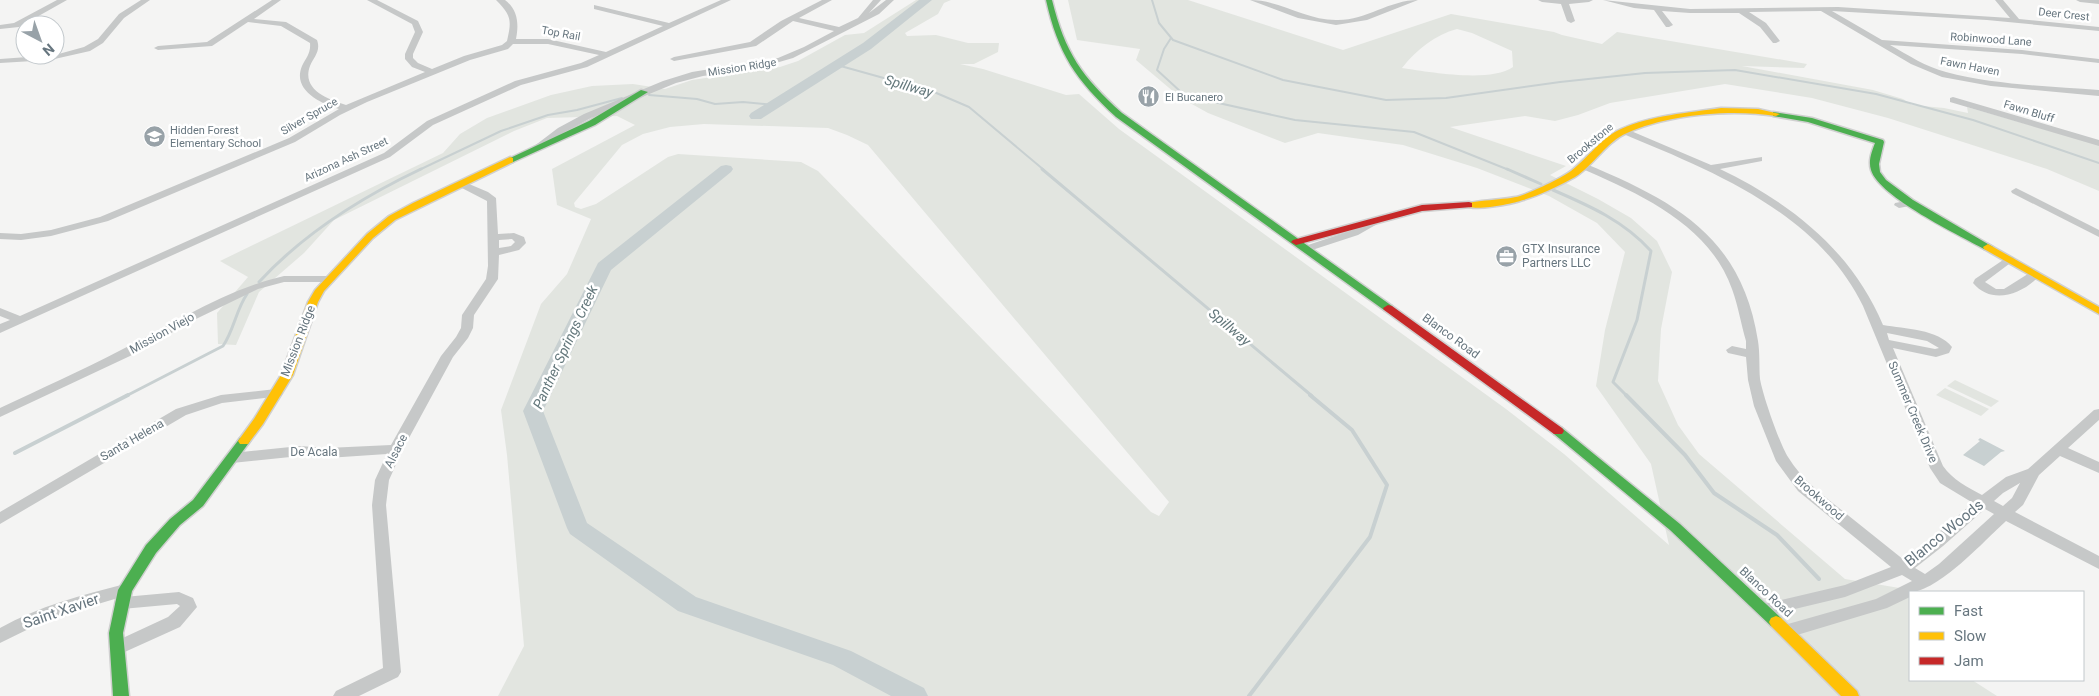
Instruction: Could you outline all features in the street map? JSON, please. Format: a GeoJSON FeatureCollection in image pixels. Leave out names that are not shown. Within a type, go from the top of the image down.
{"type":"FeatureCollection","features":[{"type":"Feature","properties":{"kind":"street"},"geometry":{"type":"LineString","coordinates":[[0,27],[16,24],[63,0]]}},
{"type":"Feature","properties":{"kind":"street"},"geometry":{"type":"LineString","coordinates":[[0,61],[55,57],[77,52],[98,43],[116,21],[146,0]]}},
{"type":"Feature","properties":{"kind":"street"},"geometry":{"type":"LineString","coordinates":[[158,48],[210,44],[277,0]]}},
{"type":"Feature","properties":{"kind":"street"},"geometry":{"type":"LineString","coordinates":[[371,0],[415,23],[419,32],[409,54],[409,59],[415,65],[432,72]]}},
{"type":"Feature","properties":{"kind":"street"},"geometry":{"type":"LineString","coordinates":[[500,0],[506,4],[514,16],[515,23],[511,42]]}},
{"type":"Feature","properties":{"kind":"street"},"geometry":{"type":"LineString","coordinates":[[615,0],[598,6],[670,26]]}},
{"type":"Feature","properties":{"kind":"street","name":"Arizona Ash Street"},"geometry":{"type":"LineString","coordinates":[[0,329],[387,155],[430,123],[518,83],[578,68],[728,0]]}},
{"type":"Feature","properties":{"kind":"street"},"geometry":{"type":"LineString","coordinates":[[674,58],[753,44],[792,19],[828,0]]}},
{"type":"Feature","properties":{"kind":"street","name":"Blanco Road"},"geometry":{"type":"LineString","coordinates":[[1049,0],[1055,29],[1063,52],[1080,78],[1103,102],[1560,432],[1675,527],[1766,610],[1851,696]]}},
{"type":"Feature","properties":{"kind":"street"},"geometry":{"type":"LineString","coordinates":[[1254,0],[1316,19],[1340,23],[1350,22],[1414,0]]}},
{"type":"Feature","properties":{"kind":"street"},"geometry":{"type":"LineString","coordinates":[[1268,4],[1278,0]]}},
{"type":"Feature","properties":{"kind":"street"},"geometry":{"type":"LineString","coordinates":[[1542,0],[1564,2],[1589,0]]}},
{"type":"Feature","properties":{"kind":"street","name":"Deer Crest"},"geometry":{"type":"LineString","coordinates":[[1607,0],[1656,8],[1742,11],[1822,8],[2017,21],[2099,29]]}},
{"type":"Feature","properties":{"kind":"street"},"geometry":{"type":"LineString","coordinates":[[1999,0],[2017,21]]}},
{"type":"Feature","properties":{"kind":"street"},"geometry":{"type":"LineString","coordinates":[[2080,0],[2099,2]]}},
{"type":"Feature","properties":{"kind":"street"},"geometry":{"type":"LineString","coordinates":[[876,1],[889,1]]}},
{"type":"Feature","properties":{"kind":"street","name":"Mission Ridge"},"geometry":{"type":"LineString","coordinates":[[863,16],[866,10],[876,1]]}},
{"type":"Feature","properties":{"kind":"street","name":"Mission Ridge"},"geometry":{"type":"LineString","coordinates":[[121,696],[117,626],[123,597],[151,549],[175,522],[198,503],[232,458],[276,393],[287,375],[313,302],[330,279],[382,226],[416,205],[538,147],[644,92],[691,75],[755,67],[783,59],[806,50],[863,16],[878,12],[889,1]]}},
{"type":"Feature","properties":{"kind":"street"},"geometry":{"type":"LineString","coordinates":[[1564,2],[1571,21]]}},
{"type":"Feature","properties":{"kind":"street"},"geometry":{"type":"LineString","coordinates":[[1656,8],[1669,25]]}},
{"type":"Feature","properties":{"kind":"street","name":"Fawn Haven"},"geometry":{"type":"LineString","coordinates":[[1822,8],[1925,67],[1957,78],[2099,93]]}},
{"type":"Feature","properties":{"kind":"street"},"geometry":{"type":"LineString","coordinates":[[1742,11],[1763,25],[1776,41]]}},
{"type":"Feature","properties":{"kind":"street"},"geometry":{"type":"LineString","coordinates":[[800,15],[844,28]]}},
{"type":"Feature","properties":{"kind":"street"},"geometry":{"type":"LineString","coordinates":[[792,19],[844,28]]}},
{"type":"Feature","properties":{"kind":"street"},"geometry":{"type":"LineString","coordinates":[[246,20],[279,23],[314,42],[315,52],[304,73],[306,85],[310,91],[324,100],[347,108]]}},
{"type":"Feature","properties":{"kind":"street","name":"Top Rail"},"geometry":{"type":"LineString","coordinates":[[511,42],[553,41],[607,55]]}},
{"type":"Feature","properties":{"kind":"street","name":"Silver Spruce"},"geometry":{"type":"LineString","coordinates":[[0,236],[21,237],[62,231],[104,219],[271,150],[305,133],[347,108],[467,58],[506,47],[511,42]]}},
{"type":"Feature","properties":{"kind":"street","name":"Robinwood Lane"},"geometry":{"type":"LineString","coordinates":[[1880,42],[2022,52],[2099,61]]}},
{"type":"Feature","properties":{"kind":"street","name":"Fawn Bluff"},"geometry":{"type":"LineString","coordinates":[[1953,100],[2099,143]]}},
{"type":"Feature","properties":{"kind":"street","name":"Brookstone"},"geometry":{"type":"LineString","coordinates":[[1296,242],[1422,208],[1478,205],[1522,198],[1560,181],[1584,166],[1612,138],[1624,131],[1663,120],[1721,110],[1748,110],[1778,113],[1810,120],[1880,142],[1872,158],[1875,169],[1905,204],[2009,259]]}},
{"type":"Feature","properties":{"kind":"street","name":"Summer Creek Drive"},"geometry":{"type":"LineString","coordinates":[[1624,131],[1710,168],[1765,198],[1787,212],[1825,244],[1844,265],[1860,289],[1885,343],[1936,468],[1945,479],[1983,502],[2099,563]]}},
{"type":"Feature","properties":{"kind":"street"},"geometry":{"type":"LineString","coordinates":[[1710,168],[1759,159]]}},
{"type":"Feature","properties":{"kind":"street","name":"Brookwood"},"geometry":{"type":"LineString","coordinates":[[1584,166],[1651,197],[1684,218],[1700,231],[1732,275],[1752,341],[1754,380],[1761,406],[1781,458],[1803,486],[1902,567],[1925,582]]}},
{"type":"Feature","properties":{"kind":"street","name":"Alsace"},"geometry":{"type":"LineString","coordinates":[[342,696],[392,672],[379,505],[382,480],[396,449],[447,356],[462,338],[467,328],[468,315],[492,279],[494,237],[492,200],[484,194],[462,184]]}},
{"type":"Feature","properties":{"kind":"street"},"geometry":{"type":"LineString","coordinates":[[2016,191],[2099,234]]}},
{"type":"Feature","properties":{"kind":"street","name":"Brookstone"},"geometry":{"type":"LineString","coordinates":[[1306,249],[1354,233],[1377,220]]}},
{"type":"Feature","properties":{"kind":"street"},"geometry":{"type":"LineString","coordinates":[[494,237],[514,236],[520,239],[520,243],[514,248],[494,253]]}},
{"type":"Feature","properties":{"kind":"street"},"geometry":{"type":"LineString","coordinates":[[1825,244],[1839,244]]}},
{"type":"Feature","properties":{"kind":"street"},"geometry":{"type":"LineString","coordinates":[[2035,274],[2008,293],[1995,292],[1979,283],[1979,281],[2009,259],[2035,274],[2099,311]]}},
{"type":"Feature","properties":{"kind":"street","name":"Mission Viejo"},"geometry":{"type":"LineString","coordinates":[[0,413],[126,353],[194,315],[254,287],[284,280],[330,279]]}},
{"type":"Feature","properties":{"kind":"street"},"geometry":{"type":"LineString","coordinates":[[0,312],[20,320]]}},
{"type":"Feature","properties":{"kind":"street"},"geometry":{"type":"LineString","coordinates":[[1878,328],[1931,338],[1946,347],[1945,350],[1936,353],[1885,343]]}},
{"type":"Feature","properties":{"kind":"street"},"geometry":{"type":"LineString","coordinates":[[1732,350],[1753,354]]}},
{"type":"Feature","properties":{"kind":"street","name":"Santa Helena"},"geometry":{"type":"LineString","coordinates":[[0,519],[181,412],[221,399],[276,393]]}},
{"type":"Feature","properties":{"kind":"street","name":"Blanco Woods"},"geometry":{"type":"LineString","coordinates":[[1787,631],[1881,604],[1925,582],[1945,568],[2018,500],[2033,472],[2099,413]]}},
{"type":"Feature","properties":{"kind":"street","name":"De Acala"},"geometry":{"type":"LineString","coordinates":[[232,458],[300,451],[336,452],[396,449]]}},
{"type":"Feature","properties":{"kind":"street"},"geometry":{"type":"LineString","coordinates":[[2058,449],[2099,468]]}},
{"type":"Feature","properties":{"kind":"street","name":"Blanco Woods"},"geometry":{"type":"LineString","coordinates":[[1766,610],[1836,593],[1885,577],[1916,559],[1983,502],[2011,481],[2033,472]]}},
{"type":"Feature","properties":{"kind":"street"},"geometry":{"type":"LineString","coordinates":[[118,648],[174,622],[189,607],[187,602],[179,598],[123,597]]}},
{"type":"Feature","properties":{"kind":"street","name":"Saint Xavier"},"geometry":{"type":"LineString","coordinates":[[0,636],[43,614],[83,601],[123,597]]}},
{"type":"Feature","properties":{"kind":"shaded area"},"geometry":{"type":"Polygon","coordinates":[[[916,0],[951,0],[944,3],[938,14],[905,33],[907,36],[936,35],[968,43],[999,43],[998,52],[974,64],[960,64],[983,69],[1066,95],[1079,94],[1119,129],[1506,409],[1564,454],[1669,545],[1651,464],[1596,386],[1605,330],[1625,252],[1597,223],[1549,196],[1477,168],[1403,145],[1318,133],[1285,143],[1208,113],[1181,98],[1136,60],[1140,49],[1077,40],[1068,0],[1188,0],[1343,50],[1451,14],[1554,32],[1602,44],[1617,32],[1807,64],[1804,68],[1742,66],[1873,90],[1903,99],[1912,105],[1944,108],[1968,113],[1967,107],[2099,145],[2099,191],[2047,169],[1888,118],[1812,98],[1725,84],[1610,103],[1555,121],[1525,116],[1450,127],[1566,166],[1550,175],[1631,218],[1657,241],[1672,272],[1661,329],[1658,381],[1678,425],[1699,454],[1845,579],[1918,591],[1909,591],[1909,681],[1974,681],[1997,696],[498,696],[524,646],[507,455],[501,410],[541,304],[567,274],[591,219],[557,205],[552,169],[635,125],[617,116],[547,118],[514,131],[334,220],[304,253],[259,292],[236,345],[218,344],[217,313],[248,277],[220,261],[443,153],[460,134],[487,118],[551,95],[592,86],[633,84],[665,89],[692,80],[780,67],[798,61],[845,35],[864,33],[916,0]],[[1457,29],[1441,35],[1414,55],[1402,68],[1443,74],[1475,75],[1503,72],[1513,67],[1512,51],[1472,33],[1457,29]],[[704,124],[670,127],[643,134],[622,145],[574,203],[575,207],[581,209],[596,204],[668,157],[678,154],[801,162],[818,171],[1151,512],[1159,516],[1169,502],[868,145],[828,128],[704,124]]]}},
{"type":"Feature","properties":{"kind":"shaded area"},"geometry":{"type":"Polygon","coordinates":[[[1955,380],[1999,401],[1991,407],[1947,386],[1955,380]]]}},
{"type":"Feature","properties":{"kind":"shaded area"},"geometry":{"type":"Polygon","coordinates":[[[1945,388],[1989,409],[1981,416],[1936,395],[1945,388]]]}},
{"type":"Feature","properties":{"kind":"shaded area"},"geometry":{"type":"Polygon","coordinates":[[[1980,438],[2005,451],[2001,452],[1984,466],[1963,455],[1980,441],[1978,440],[1980,438]]]}},
{"type":"Feature","properties":{"kind":"waterway","name":"Panther Springs Creek"},"geometry":{"type":"LineString","coordinates":[[756,116],[867,46],[926,0]]}},
{"type":"Feature","properties":{"kind":"waterway"},"geometry":{"type":"LineString","coordinates":[[1152,0],[1159,23],[1173,40],[1283,80],[1386,100],[1446,98],[1560,82],[1645,73],[1735,70],[1876,94],[1973,120],[2099,163]]}},
{"type":"Feature","properties":{"kind":"waterway"},"geometry":{"type":"LineString","coordinates":[[1171,38],[1164,49],[1157,70],[1181,92],[1196,98],[1295,120],[1414,132],[1509,170]]}},
{"type":"Feature","properties":{"kind":"waterway","name":"Spillway"},"geometry":{"type":"LineString","coordinates":[[837,65],[934,92],[969,107],[1044,170]]}},
{"type":"Feature","properties":{"kind":"waterway"},"geometry":{"type":"LineString","coordinates":[[649,95],[697,99],[715,104],[743,102],[774,105]]}},
{"type":"Feature","properties":{"kind":"waterway"},"geometry":{"type":"LineString","coordinates":[[419,170],[501,131],[548,115],[577,110],[622,98]]}},
{"type":"Feature","properties":{"kind":"waterway","name":"Panther Springs Creek"},"geometry":{"type":"LineString","coordinates":[[726,169],[604,267],[533,411],[578,528],[687,604],[842,658],[915,696]]}},
{"type":"Feature","properties":{"kind":"waterway","name":"Spillway"},"geometry":{"type":"LineString","coordinates":[[1042,169],[1312,396]]}},
{"type":"Feature","properties":{"kind":"waterway"},"geometry":{"type":"LineString","coordinates":[[1507,169],[1541,184]]}},
{"type":"Feature","properties":{"kind":"waterway"},"geometry":{"type":"LineString","coordinates":[[259,282],[276,264],[314,232],[356,204],[419,170]]}},
{"type":"Feature","properties":{"kind":"waterway"},"geometry":{"type":"LineString","coordinates":[[1553,190],[1606,215],[1630,231],[1651,251],[1637,320],[1613,382],[1626,395]]}},
{"type":"Feature","properties":{"kind":"waterway"},"geometry":{"type":"LineString","coordinates":[[126,396],[223,346],[247,294]]}},
{"type":"Feature","properties":{"kind":"waterway"},"geometry":{"type":"LineString","coordinates":[[15,453],[128,395]]}},
{"type":"Feature","properties":{"kind":"waterway","name":"Spillway"},"geometry":{"type":"LineString","coordinates":[[1249,696],[1370,537],[1387,485],[1352,430],[1310,395]]}},
{"type":"Feature","properties":{"kind":"waterway"},"geometry":{"type":"LineString","coordinates":[[1626,395],[1685,455],[1714,493],[1777,535],[1819,579]]}},
{"type":"Feature","properties":{"kind":"traffic: fast"},"geometry":{"type":"LineString","coordinates":[[1049,0],[1059,36],[1073,65],[1092,90],[1119,115],[1388,308]]}},
{"type":"Feature","properties":{"kind":"traffic: fast"},"geometry":{"type":"LineString","coordinates":[[510,160],[592,123],[644,92]]}},
{"type":"Feature","properties":{"kind":"traffic: fast"},"geometry":{"type":"LineString","coordinates":[[1776,114],[1809,120],[1880,142],[1874,160],[1876,172],[1894,192],[1944,223],[1988,247]]}},
{"type":"Feature","properties":{"kind":"traffic: fast"},"geometry":{"type":"LineString","coordinates":[[1558,431],[1675,527],[1776,622]]}},
{"type":"Feature","properties":{"kind":"traffic: fast"},"geometry":{"type":"LineString","coordinates":[[121,696],[116,633],[125,590],[151,549],[175,522],[198,503],[244,441]]}},
{"type":"Feature","properties":{"kind":"traffic: slow"},"geometry":{"type":"LineString","coordinates":[[1469,205],[1490,204],[1522,198],[1573,174],[1612,138],[1624,131],[1663,119],[1721,110],[1758,111],[1776,114]]}},
{"type":"Feature","properties":{"kind":"traffic: slow"},"geometry":{"type":"LineString","coordinates":[[244,441],[259,421],[287,375],[313,302],[320,290],[370,236],[392,218],[510,160]]}},
{"type":"Feature","properties":{"kind":"traffic: slow"},"geometry":{"type":"LineString","coordinates":[[1988,247],[2099,311]]}},
{"type":"Feature","properties":{"kind":"traffic: slow"},"geometry":{"type":"LineString","coordinates":[[1776,622],[1851,696]]}},
{"type":"Feature","properties":{"kind":"traffic: jam"},"geometry":{"type":"LineString","coordinates":[[1296,242],[1422,208],[1469,205]]}},
{"type":"Feature","properties":{"kind":"traffic: jam"},"geometry":{"type":"LineString","coordinates":[[1388,308],[1558,431]]}},
{"type":"Feature","properties":{"kind":"place","name":"El Bucanero"},"geometry":{"type":"Point","coordinates":[1149,97]}},
{"type":"Feature","properties":{"kind":"place","name":"Hidden Forest Elementary School"},"geometry":{"type":"Point","coordinates":[154,136]}},
{"type":"Feature","properties":{"kind":"place","name":"GTX Insurance Partners LLC"},"geometry":{"type":"Point","coordinates":[1506,256]}}]}
